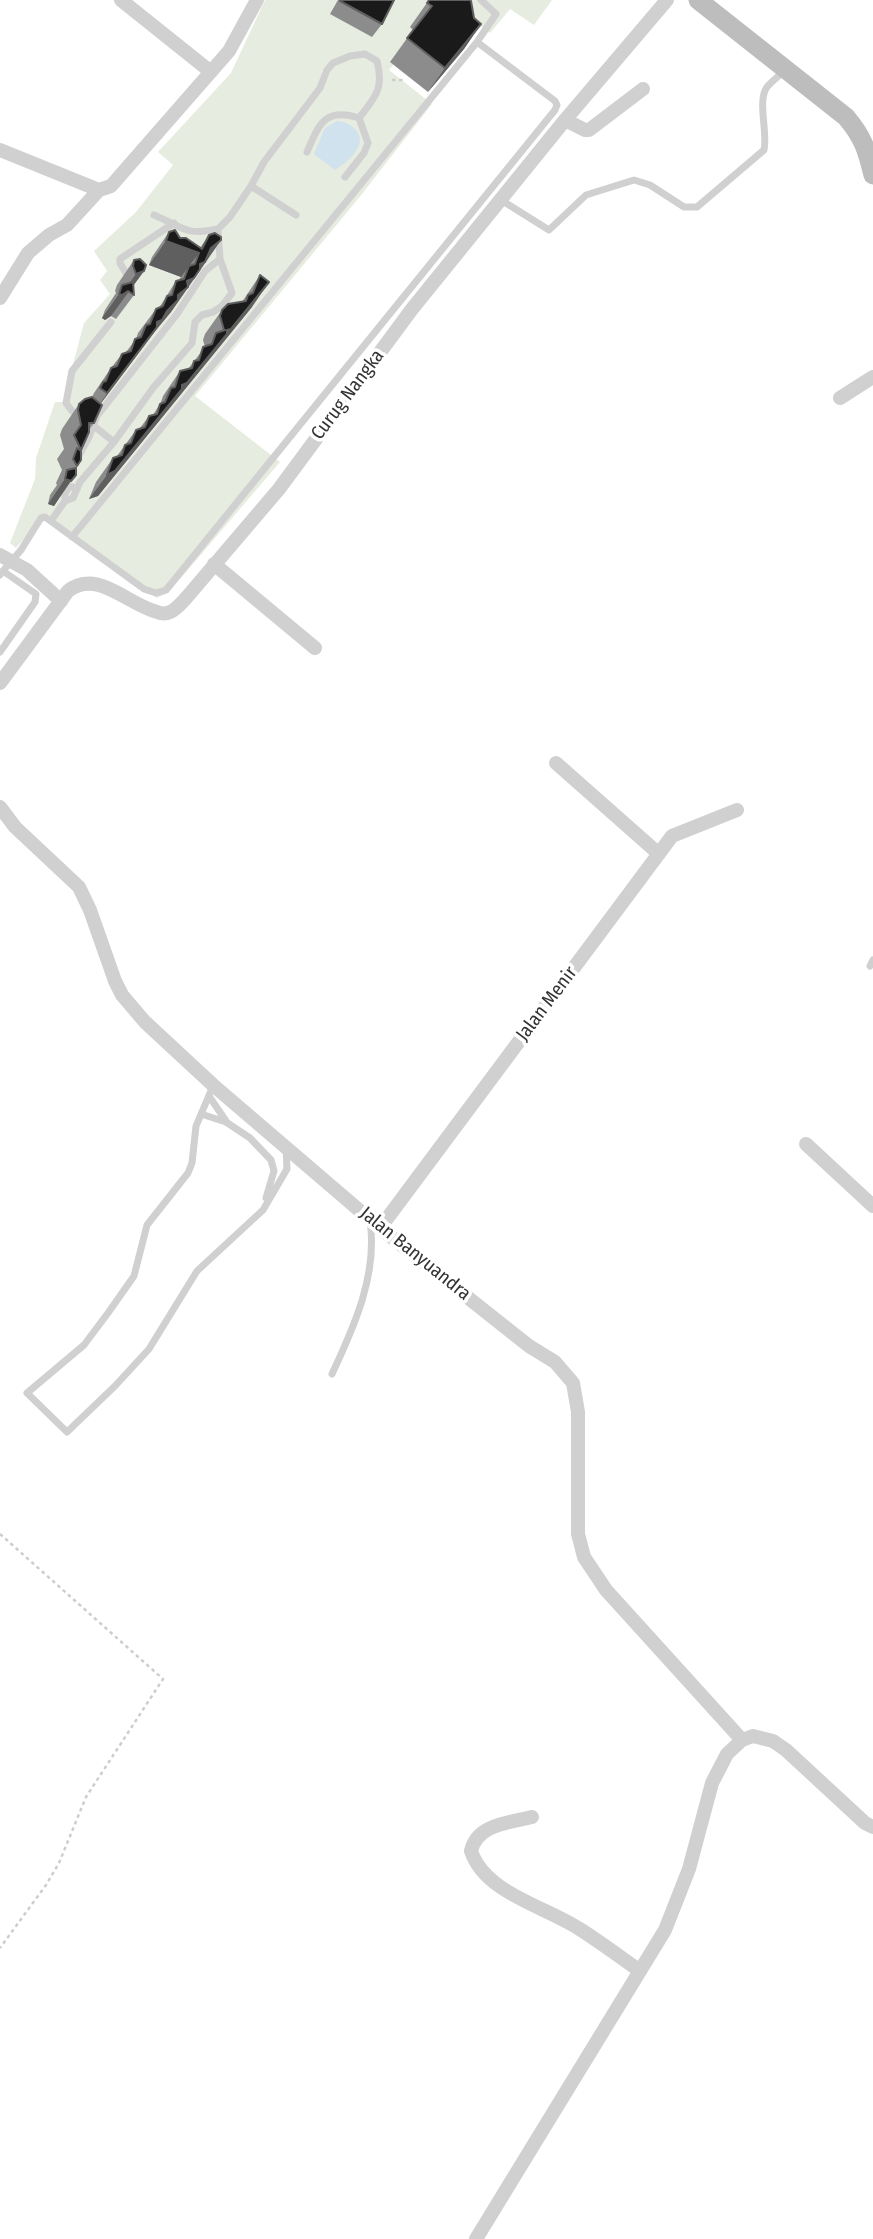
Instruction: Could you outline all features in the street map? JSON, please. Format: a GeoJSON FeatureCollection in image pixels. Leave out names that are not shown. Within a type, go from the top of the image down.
{"type":"FeatureCollection","features":[{"type":"Feature","properties":{"kind":"main road"},"geometry":{"type":"LineString","coordinates":[[698,0],[846,117],[866,146],[873,175]]}},
{"type":"Feature","properties":{"kind":"street"},"geometry":{"type":"LineString","coordinates":[[121,0],[211,72]]}},
{"type":"Feature","properties":{"kind":"street"},"geometry":{"type":"LineString","coordinates":[[0,299],[28,253],[49,235],[67,225],[99,190],[111,186],[211,72],[229,51],[257,0]]}},
{"type":"Feature","properties":{"kind":"street","name":"Curug Nangka"},"geometry":{"type":"LineString","coordinates":[[0,683],[72,587],[90,582],[101,584],[131,602],[156,612],[168,613],[187,597],[279,489],[412,309],[565,120],[667,0]]}},
{"type":"Feature","properties":{"kind":"street"},"geometry":{"type":"LineString","coordinates":[[565,120],[589,130],[643,89]]}},
{"type":"Feature","properties":{"kind":"street"},"geometry":{"type":"LineString","coordinates":[[0,150],[99,190]]}},
{"type":"Feature","properties":{"kind":"street"},"geometry":{"type":"LineString","coordinates":[[841,398],[873,377]]}},
{"type":"Feature","properties":{"kind":"street"},"geometry":{"type":"LineString","coordinates":[[0,555],[27,570],[61,601]]}},
{"type":"Feature","properties":{"kind":"street"},"geometry":{"type":"LineString","coordinates":[[214,564],[315,648]]}},
{"type":"Feature","properties":{"kind":"street"},"geometry":{"type":"LineString","coordinates":[[556,763],[659,854]]}},
{"type":"Feature","properties":{"kind":"street","name":"Jalan Banyuandra"},"geometry":{"type":"LineString","coordinates":[[0,807],[15,827],[79,887],[90,910],[114,981],[122,995],[211,1090],[286,1145],[375,1223],[529,1346],[555,1362],[573,1383],[578,1412],[578,1534],[584,1557],[606,1590],[742,1740]]}},
{"type":"Feature","properties":{"kind":"street","name":"Jalan Menir"},"geometry":{"type":"LineString","coordinates":[[375,1223],[676,833],[737,810]]}},
{"type":"Feature","properties":{"kind":"street"},"geometry":{"type":"LineString","coordinates":[[806,1144],[873,1206]]}},
{"type":"Feature","properties":{"kind":"street"},"geometry":{"type":"LineString","coordinates":[[476,2239],[665,1930],[681,1889],[718,1767],[733,1746],[742,1740],[761,1737],[773,1741],[873,1828]]}},
{"type":"Feature","properties":{"kind":"street"},"geometry":{"type":"LineString","coordinates":[[532,1817],[492,1827],[479,1834],[473,1841],[471,1851],[476,1862],[509,1891],[577,1927],[640,1971]]}},
{"type":"Feature","properties":{"kind":"lane"},"geometry":{"type":"LineString","coordinates":[[72,537],[477,42],[496,14],[481,0]]}},
{"type":"Feature","properties":{"kind":"lane"},"geometry":{"type":"LineString","coordinates":[[0,652],[36,597],[36,594],[2,573],[21,550],[41,518],[45,517],[51,521],[144,589],[159,593],[166,590],[555,110],[555,101],[477,42]]}},
{"type":"Feature","properties":{"kind":"lane"},"geometry":{"type":"LineString","coordinates":[[154,215],[194,233],[218,229],[230,217],[264,162],[320,88],[327,70],[333,63],[365,54],[377,61],[382,79],[376,95],[359,118]]}},
{"type":"Feature","properties":{"kind":"lane"},"geometry":{"type":"LineString","coordinates":[[501,200],[549,230],[586,195],[634,180],[650,185],[684,207],[697,207],[764,150],[764,93],[768,85],[786,69]]}},
{"type":"Feature","properties":{"kind":"lane"},"geometry":{"type":"LineString","coordinates":[[307,152],[314,133],[335,113],[359,118]]}},
{"type":"Feature","properties":{"kind":"lane"},"geometry":{"type":"LineString","coordinates":[[345,177],[364,153],[368,143],[359,118]]}},
{"type":"Feature","properties":{"kind":"lane"},"geometry":{"type":"LineString","coordinates":[[251,186],[296,215]]}},
{"type":"Feature","properties":{"kind":"lane"},"geometry":{"type":"LineString","coordinates":[[130,284],[120,260],[174,223]]}},
{"type":"Feature","properties":{"kind":"lane"},"geometry":{"type":"LineString","coordinates":[[74,487],[114,442],[153,388],[191,343],[195,322],[229,299],[232,293],[220,260],[218,229]]}},
{"type":"Feature","properties":{"kind":"lane"},"geometry":{"type":"LineString","coordinates":[[156,236],[164,245]]}},
{"type":"Feature","properties":{"kind":"lane"},"geometry":{"type":"LineString","coordinates":[[76,462],[89,438],[92,424],[177,314],[205,271],[220,260]]}},
{"type":"Feature","properties":{"kind":"lane"},"geometry":{"type":"LineString","coordinates":[[111,323],[72,371],[66,402],[72,411],[114,442]]}},
{"type":"Feature","properties":{"kind":"lane"},"geometry":{"type":"LineString","coordinates":[[51,521],[65,501],[73,498],[74,487],[70,473]]}},
{"type":"Feature","properties":{"kind":"lane"},"geometry":{"type":"LineString","coordinates":[[211,1090],[196,1126],[192,1163],[188,1173],[147,1225],[134,1276],[84,1345],[27,1393],[67,1432],[149,1349],[197,1272],[263,1210],[287,1169],[286,1145]]}},
{"type":"Feature","properties":{"kind":"lane"},"geometry":{"type":"LineString","coordinates":[[211,1090],[226,1122]]}},
{"type":"Feature","properties":{"kind":"lane"},"geometry":{"type":"LineString","coordinates":[[201,1114],[226,1122],[250,1138],[271,1160],[274,1171],[263,1210]]}},
{"type":"Feature","properties":{"kind":"lane"},"geometry":{"type":"LineString","coordinates":[[332,1374],[351,1333],[368,1275],[375,1223]]}},
{"type":"Feature","properties":{"kind":"path"},"geometry":{"type":"LineString","coordinates":[[0,1534],[163,1679],[86,1797],[60,1863],[0,1948]]}},
{"type":"Feature","properties":{"kind":"shaded area"},"geometry":{"type":"Polygon","coordinates":[[[265,0],[552,0],[534,25],[510,9],[490,33],[462,12],[419,33],[389,70],[432,104],[362,194],[195,396],[280,462],[168,593],[157,598],[106,565],[43,517],[16,548],[10,543],[35,479],[36,458],[55,402],[63,402],[84,323],[110,294],[100,280],[107,271],[94,251],[136,212],[173,165],[158,152],[231,73],[265,0]]]}},
{"type":"Feature","properties":{"kind":"water"},"geometry":{"type":"Polygon","coordinates":[[[337,121],[353,127],[360,140],[354,154],[335,170],[314,154],[325,128],[337,121]]]}},
{"type":"Feature","properties":{"kind":"building"},"geometry":{"type":"Polygon","coordinates":[[[340,0],[394,0],[382,24],[340,0]]]}},
{"type":"Feature","properties":{"kind":"building"},"geometry":{"type":"Polygon","coordinates":[[[429,0],[470,0],[474,18],[481,24],[445,68],[407,38],[432,6],[427,3],[429,0]]]}},
{"type":"Feature","properties":{"kind":"building"},"geometry":{"type":"Polygon","coordinates":[[[175,230],[180,238],[186,238],[202,249],[209,235],[215,233],[221,240],[211,248],[194,278],[187,281],[188,287],[178,295],[178,300],[162,320],[157,322],[157,327],[107,393],[100,388],[111,368],[117,366],[122,354],[131,351],[135,339],[141,337],[156,309],[163,306],[167,296],[172,295],[176,281],[184,279],[189,266],[195,264],[199,253],[166,241],[169,232],[175,230]]]}},
{"type":"Feature","properties":{"kind":"building"},"geometry":{"type":"Polygon","coordinates":[[[140,259],[146,265],[144,271],[136,274],[134,260],[140,259]]]}},
{"type":"Feature","properties":{"kind":"building"},"geometry":{"type":"Polygon","coordinates":[[[260,275],[269,282],[231,329],[227,330],[227,334],[187,383],[182,385],[182,389],[115,471],[107,475],[113,458],[122,455],[125,445],[131,443],[136,430],[145,427],[149,416],[157,414],[160,404],[165,402],[171,388],[175,387],[180,371],[192,368],[194,361],[199,360],[203,347],[212,344],[216,333],[225,330],[220,316],[222,310],[228,304],[246,301],[248,295],[253,293],[260,275]]]}},
{"type":"Feature","properties":{"kind":"building"},"geometry":{"type":"Polygon","coordinates":[[[133,282],[134,295],[128,291],[119,294],[122,285],[133,282]]]}},
{"type":"Feature","properties":{"kind":"building"},"geometry":{"type":"Polygon","coordinates":[[[92,397],[102,405],[94,423],[89,423],[89,432],[81,450],[74,435],[81,425],[79,404],[92,397]]]}},
{"type":"Feature","properties":{"kind":"building"},"geometry":{"type":"Polygon","coordinates":[[[77,448],[81,451],[81,460],[77,466],[73,459],[77,448]]]}},
{"type":"Feature","properties":{"kind":"building"},"geometry":{"type":"Polygon","coordinates":[[[76,468],[76,475],[71,481],[65,479],[67,470],[76,468]]]}}]}
